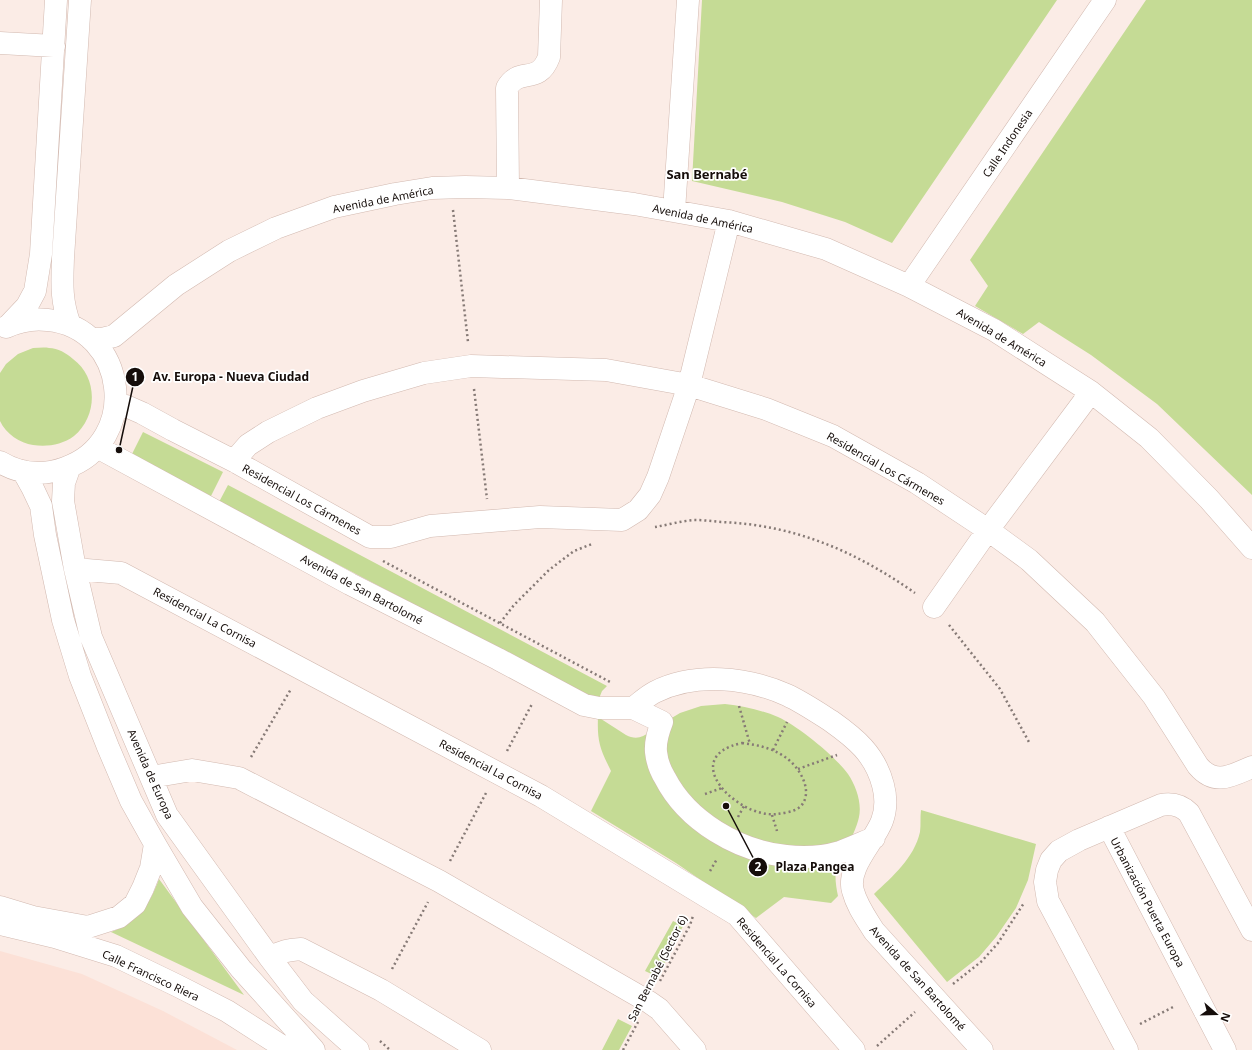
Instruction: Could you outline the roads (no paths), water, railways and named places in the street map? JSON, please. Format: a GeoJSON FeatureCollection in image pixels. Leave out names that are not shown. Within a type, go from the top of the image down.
{"type":"FeatureCollection","features":[{"type":"Feature","properties":{"kind":"street"},"geometry":{"type":"LineString","coordinates":[[4,328],[27,306],[35,291],[41,254],[56,0]]}},
{"type":"Feature","properties":{"kind":"street"},"geometry":{"type":"LineString","coordinates":[[70,325],[65,312],[62,295],[80,0]]}},
{"type":"Feature","properties":{"kind":"street"},"geometry":{"type":"LineString","coordinates":[[508,188],[507,88],[513,79],[531,76],[537,73],[546,63],[549,57],[551,0]]}},
{"type":"Feature","properties":{"kind":"street"},"geometry":{"type":"LineString","coordinates":[[674,211],[688,0]]}},
{"type":"Feature","properties":{"kind":"street","name":"Calle Indonesia"},"geometry":{"type":"LineString","coordinates":[[909,286],[1105,0]]}},
{"type":"Feature","properties":{"kind":"street"},"geometry":{"type":"LineString","coordinates":[[0,43],[54,46]]}},
{"type":"Feature","properties":{"kind":"street","name":"Avenida de América"},"geometry":{"type":"LineString","coordinates":[[114,336],[176,285],[229,251],[276,228],[334,207],[395,194],[432,188],[508,188],[634,204],[729,221],[826,249],[909,286],[994,330],[1091,392],[1149,438],[1209,499],[1252,548]]}},
{"type":"Feature","properties":{"kind":"street","name":"Residencial Los Cármenes"},"geometry":{"type":"LineString","coordinates":[[116,404],[126,406],[142,413],[234,461],[370,537],[391,537],[430,526],[540,516],[622,520],[638,510],[650,495],[658,477],[689,385],[729,221]]}},
{"type":"Feature","properties":{"kind":"street"},"geometry":{"type":"LineString","coordinates":[[0,462],[12,468],[39,473],[55,472],[70,466],[84,458],[97,447],[106,434],[112,420],[116,404],[116,389],[113,374],[107,360],[91,339],[70,325],[55,321],[39,319],[23,321],[4,328]]}},
{"type":"Feature","properties":{"kind":"street"},"geometry":{"type":"LineString","coordinates":[[91,339],[114,336],[107,360]]}},
{"type":"Feature","properties":{"kind":"street","name":"Residencial Los Cármenes"},"geometry":{"type":"LineString","coordinates":[[234,461],[248,446],[268,432],[317,408],[363,391],[424,373],[471,366],[606,370],[689,385],[766,409],[833,436],[917,483],[988,530],[1029,560],[1095,622],[1154,697],[1203,772],[1211,777],[1220,778],[1229,777],[1252,767]]}},
{"type":"Feature","properties":{"kind":"street"},"geometry":{"type":"LineString","coordinates":[[934,607],[988,530],[1091,392]]}},
{"type":"Feature","properties":{"kind":"street","name":"Avenida de San Bartolomé"},"geometry":{"type":"LineString","coordinates":[[97,447],[350,584],[584,705],[599,708],[633,708],[662,722],[656,738],[656,753],[660,768],[669,787],[689,811],[714,830],[728,838],[765,853],[786,856],[817,856],[839,852],[874,838]]}},
{"type":"Feature","properties":{"kind":"street","name":"Avenida de Europa"},"geometry":{"type":"LineString","coordinates":[[70,466],[64,483],[62,501],[75,569],[91,637],[168,815],[270,958],[303,1001],[358,1050]]}},
{"type":"Feature","properties":{"kind":"street"},"geometry":{"type":"LineString","coordinates":[[23,471],[41,506],[45,535],[63,620],[80,676],[131,801],[192,907],[241,970],[314,1050]]}},
{"type":"Feature","properties":{"kind":"street","name":"Residencial La Cornisa"},"geometry":{"type":"LineString","coordinates":[[75,569],[122,573],[541,796],[737,915],[854,1050]]}},
{"type":"Feature","properties":{"kind":"street","name":"Avenida de San Bartolomé"},"geometry":{"type":"LineString","coordinates":[[633,708],[654,692],[684,682],[717,679],[750,682],[787,695],[817,712],[863,746],[875,763],[883,785],[886,802],[883,819],[874,838],[855,867],[852,879],[852,890],[862,912],[874,931],[982,1050]]}},
{"type":"Feature","properties":{"kind":"street"},"geometry":{"type":"LineString","coordinates":[[152,777],[192,770],[239,778],[439,881],[649,1002],[659,1009],[695,1050]]}},
{"type":"Feature","properties":{"kind":"street"},"geometry":{"type":"LineString","coordinates":[[1109,827],[1161,805],[1176,805],[1184,808],[1189,813],[1252,930]]}},
{"type":"Feature","properties":{"kind":"street","name":"Urbanización Puerta Europa"},"geometry":{"type":"LineString","coordinates":[[1123,1042],[1048,901],[1045,882],[1047,870],[1059,851],[1079,840],[1109,827],[1225,1050]]}},
{"type":"Feature","properties":{"kind":"street"},"geometry":{"type":"LineString","coordinates":[[0,907],[33,917],[88,927],[119,917],[134,904],[143,888],[151,868],[155,844]]}},
{"type":"Feature","properties":{"kind":"street","name":"Calle Francisco Riera"},"geometry":{"type":"LineString","coordinates":[[0,924],[55,937],[116,956],[185,989],[227,1012],[280,1045],[293,1050]]}},
{"type":"Feature","properties":{"kind":"street"},"geometry":{"type":"LineString","coordinates":[[270,958],[278,952],[301,949],[381,990],[480,1050]]}},
{"type":"Feature","properties":{"kind":"place","name":"Av. Europa - Nueva Ciudad"},"geometry":{"type":"Point","coordinates":[119,450]}},
{"type":"Feature","properties":{"kind":"place","name":"Plaza Pangea"},"geometry":{"type":"Point","coordinates":[726,806]}},
{"type":"Feature","properties":{"kind":"district","name":"San Bernabé"},"geometry":{"type":"Point","coordinates":[707,174]}}]}
